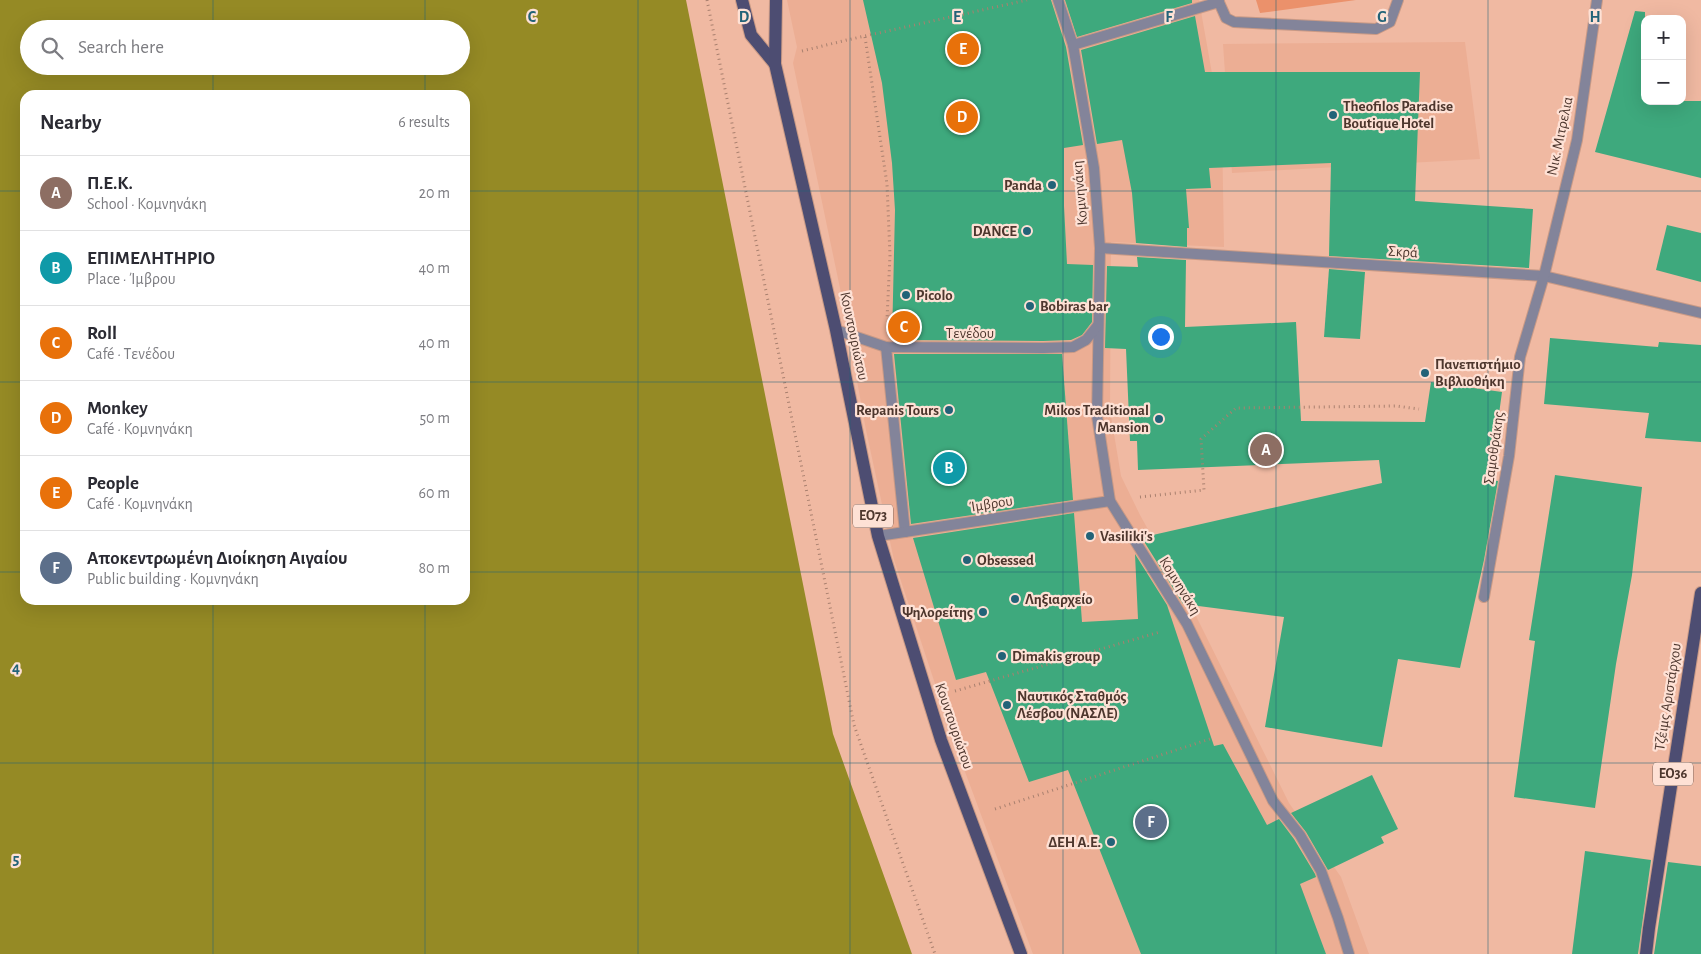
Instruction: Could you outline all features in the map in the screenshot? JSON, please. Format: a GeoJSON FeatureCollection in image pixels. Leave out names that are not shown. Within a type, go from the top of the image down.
{"type":"FeatureCollection","features":[{"type":"Feature","properties":{"kind":"main road","name":"Κουντουριώτου"},"geometry":{"type":"LineString","coordinates":[[742,0],[751,35],[775,64]]}},
{"type":"Feature","properties":{"kind":"main road","name":"Κουντουριώτου"},"geometry":{"type":"LineString","coordinates":[[776,0],[775,64],[836,330],[878,536],[941,740],[1021,954]]}},
{"type":"Feature","properties":{"kind":"main road","name":"Τζέιμς Αριστάρχου"},"geometry":{"type":"LineString","coordinates":[[1646,954],[1701,593]]}},
{"type":"Feature","properties":{"kind":"street","name":"Κομνηνάκη"},"geometry":{"type":"LineString","coordinates":[[1058,0],[1073,45],[1094,168],[1100,248],[1097,416],[1110,500],[1187,624],[1273,801],[1300,835],[1321,871],[1349,954]]}},
{"type":"Feature","properties":{"kind":"street"},"geometry":{"type":"LineString","coordinates":[[1073,45],[1219,1],[1226,18],[1234,22],[1376,29],[1390,22],[1398,0]]}},
{"type":"Feature","properties":{"kind":"street","name":"Νικ. Μιτρελια"},"geometry":{"type":"LineString","coordinates":[[1544,276],[1576,140],[1596,0]]}},
{"type":"Feature","properties":{"kind":"street","name":"Σκρά"},"geometry":{"type":"LineString","coordinates":[[1100,248],[1544,276],[1701,313]]}},
{"type":"Feature","properties":{"kind":"street","name":"Σαμοθράκης"},"geometry":{"type":"LineString","coordinates":[[1484,597],[1509,456],[1520,357],[1544,276]]}},
{"type":"Feature","properties":{"kind":"street","name":"Τενέδου"},"geometry":{"type":"LineString","coordinates":[[836,330],[886,347],[1073,347],[1086,340],[1098,324]]}},
{"type":"Feature","properties":{"kind":"street"},"geometry":{"type":"LineString","coordinates":[[886,347],[905,532]]}},
{"type":"Feature","properties":{"kind":"street","name":"Ίμβρου"},"geometry":{"type":"LineString","coordinates":[[878,536],[1110,500]]}},
{"type":"Feature","properties":{"kind":"path"},"geometry":{"type":"LineString","coordinates":[[707,0],[854,726],[935,954]]}},
{"type":"Feature","properties":{"kind":"path"},"geometry":{"type":"LineString","coordinates":[[775,64],[786,56],[865,36],[1027,0]]}},
{"type":"Feature","properties":{"kind":"path"},"geometry":{"type":"LineString","coordinates":[[865,36],[870,81],[885,164],[889,217],[890,255],[886,347]]}},
{"type":"Feature","properties":{"kind":"path"},"geometry":{"type":"LineString","coordinates":[[1110,500],[1204,490],[1201,439],[1236,408],[1396,406],[1419,409]]}},
{"type":"Feature","properties":{"kind":"path"},"geometry":{"type":"LineString","coordinates":[[928,699],[1187,624]]}},
{"type":"Feature","properties":{"kind":"path"},"geometry":{"type":"LineString","coordinates":[[970,817],[1237,730]]}},
{"type":"Feature","properties":{"kind":"shaded area"},"geometry":{"type":"Polygon","coordinates":[[[0,0],[686,0],[833,734],[912,954],[0,954],[0,0]]]}},
{"type":"Feature","properties":{"kind":"shaded area"},"geometry":{"type":"Polygon","coordinates":[[[787,0],[1199,0],[1222,130],[1224,247],[1111,242],[1110,410],[1121,476],[1140,515],[1195,614],[1289,803],[1341,877],[1369,954],[1033,954],[958,753],[894,560],[866,430],[841,293],[793,63],[797,47],[787,0]]]}},
{"type":"Feature","properties":{"kind":"shaded area"},"geometry":{"type":"Polygon","coordinates":[[[1256,0],[1356,0],[1260,13],[1256,0]]]}},
{"type":"Feature","properties":{"kind":"shaded area"},"geometry":{"type":"Polygon","coordinates":[[[1465,42],[1480,159],[1232,173],[1223,44],[1465,42]]]}},
{"type":"Feature","properties":{"kind":"building"},"geometry":{"type":"Polygon","coordinates":[[[863,0],[1051,0],[1066,47],[1083,145],[1064,148],[1067,264],[1093,265],[1092,322],[1082,335],[1071,340],[1043,341],[892,340],[895,210],[892,163],[882,83],[863,0]]]}},
{"type":"Feature","properties":{"kind":"building"},"geometry":{"type":"Polygon","coordinates":[[[1065,0],[1192,0],[1192,3],[1077,37],[1065,0]]]}},
{"type":"Feature","properties":{"kind":"building"},"geometry":{"type":"Polygon","coordinates":[[[1635,11],[1645,12],[1645,15],[1641,15],[1641,105],[1686,105],[1686,101],[1701,101],[1701,178],[1595,152],[1635,11]]]}},
{"type":"Feature","properties":{"kind":"building"},"geometry":{"type":"Polygon","coordinates":[[[1195,16],[1205,72],[1420,72],[1415,201],[1533,209],[1529,268],[1329,256],[1331,163],[1209,168],[1211,188],[1186,189],[1189,228],[1187,228],[1187,247],[1136,243],[1132,193],[1122,140],[1097,144],[1081,50],[1195,16]]]}},
{"type":"Feature","properties":{"kind":"building"},"geometry":{"type":"Polygon","coordinates":[[[1667,225],[1701,233],[1701,282],[1656,270],[1667,225]]]}},
{"type":"Feature","properties":{"kind":"building"},"geometry":{"type":"Polygon","coordinates":[[[1137,257],[1186,260],[1185,327],[1296,322],[1301,421],[1425,422],[1431,382],[1502,392],[1490,480],[1498,481],[1484,560],[1460,668],[1398,659],[1382,747],[1265,727],[1284,617],[1183,604],[1140,535],[1144,535],[1144,537],[1382,483],[1379,460],[1138,470],[1137,441],[1130,441],[1126,349],[1105,348],[1107,266],[1138,267],[1137,257]]]}},
{"type":"Feature","properties":{"kind":"building"},"geometry":{"type":"Polygon","coordinates":[[[1329,269],[1365,272],[1360,339],[1324,337],[1329,269]]]}},
{"type":"Feature","properties":{"kind":"building"},"geometry":{"type":"Polygon","coordinates":[[[1550,338],[1658,347],[1659,342],[1701,345],[1701,442],[1645,438],[1649,413],[1544,404],[1550,338]]]}},
{"type":"Feature","properties":{"kind":"building"},"geometry":{"type":"Polygon","coordinates":[[[894,354],[1062,354],[1073,500],[911,524],[894,354]]]}},
{"type":"Feature","properties":{"kind":"building"},"geometry":{"type":"Polygon","coordinates":[[[1555,475],[1642,487],[1632,575],[1616,664],[1595,808],[1514,797],[1535,641],[1529,640],[1555,475]]]}},
{"type":"Feature","properties":{"kind":"building"},"geometry":{"type":"Polygon","coordinates":[[[1074,513],[1082,622],[1138,619],[1135,554],[1167,605],[1214,746],[1223,744],[1267,825],[1279,819],[1294,839],[1315,874],[1316,877],[1300,884],[1326,954],[1141,954],[1068,770],[1029,782],[986,672],[956,680],[913,538],[1074,513]]]}},
{"type":"Feature","properties":{"kind":"building"},"geometry":{"type":"Polygon","coordinates":[[[1372,775],[1398,829],[1381,837],[1384,843],[1328,870],[1306,832],[1291,813],[1372,775]]]}},
{"type":"Feature","properties":{"kind":"building"},"geometry":{"type":"Polygon","coordinates":[[[1585,851],[1651,860],[1638,954],[1572,954],[1585,851]]]}},
{"type":"Feature","properties":{"kind":"building"},"geometry":{"type":"Polygon","coordinates":[[[1668,862],[1701,866],[1701,954],[1654,954],[1668,862]]]}},
{"type":"Feature","properties":{"kind":"place","name":"People"},"geometry":{"type":"Point","coordinates":[963,49]}},
{"type":"Feature","properties":{"kind":"place","name":"Theofilos Paradise Boutique Hotel"},"geometry":{"type":"Point","coordinates":[1333,115]}},
{"type":"Feature","properties":{"kind":"place","name":"Monkey"},"geometry":{"type":"Point","coordinates":[962,117]}},
{"type":"Feature","properties":{"kind":"place","name":"Panda"},"geometry":{"type":"Point","coordinates":[1052,185]}},
{"type":"Feature","properties":{"kind":"place","name":"DANCE"},"geometry":{"type":"Point","coordinates":[1027,231]}},
{"type":"Feature","properties":{"kind":"place","name":"Picolo"},"geometry":{"type":"Point","coordinates":[906,295]}},
{"type":"Feature","properties":{"kind":"place","name":"Bobiras bar"},"geometry":{"type":"Point","coordinates":[1030,306]}},
{"type":"Feature","properties":{"kind":"place","name":"Roll"},"geometry":{"type":"Point","coordinates":[904,327]}},
{"type":"Feature","properties":{"kind":"place","name":"Πανεπιστήμιο Βιβλιοθήκη"},"geometry":{"type":"Point","coordinates":[1425,373]}},
{"type":"Feature","properties":{"kind":"place","name":"Repanis Tours"},"geometry":{"type":"Point","coordinates":[949,410]}},
{"type":"Feature","properties":{"kind":"place","name":"Mikos Traditional Mansion"},"geometry":{"type":"Point","coordinates":[1159,419]}},
{"type":"Feature","properties":{"kind":"place","name":"Π.Ε.Κ."},"geometry":{"type":"Point","coordinates":[1266,450]}},
{"type":"Feature","properties":{"kind":"place","name":"ΕΠΙΜΕΛΗΤΗΡΙΟ"},"geometry":{"type":"Point","coordinates":[949,468]}},
{"type":"Feature","properties":{"kind":"place","name":"Vasiliki's"},"geometry":{"type":"Point","coordinates":[1090,536]}},
{"type":"Feature","properties":{"kind":"place","name":"Obsessed"},"geometry":{"type":"Point","coordinates":[967,560]}},
{"type":"Feature","properties":{"kind":"place","name":"Ληξιαρχείο"},"geometry":{"type":"Point","coordinates":[1015,599]}},
{"type":"Feature","properties":{"kind":"place","name":"Ψηλορείτης"},"geometry":{"type":"Point","coordinates":[983,612]}},
{"type":"Feature","properties":{"kind":"place","name":"Dimakis group"},"geometry":{"type":"Point","coordinates":[1002,656]}},
{"type":"Feature","properties":{"kind":"place","name":"Ναυτικός Σταθμός Λέσβου (ΝΑΣΛΕ)"},"geometry":{"type":"Point","coordinates":[1007,705]}},
{"type":"Feature","properties":{"kind":"place","name":"Αποκεντρωμένη Διοίκηση Αιγαίου"},"geometry":{"type":"Point","coordinates":[1151,822]}},
{"type":"Feature","properties":{"kind":"place","name":"ΔΕΗ Α.Ε."},"geometry":{"type":"Point","coordinates":[1111,842]}}]}
